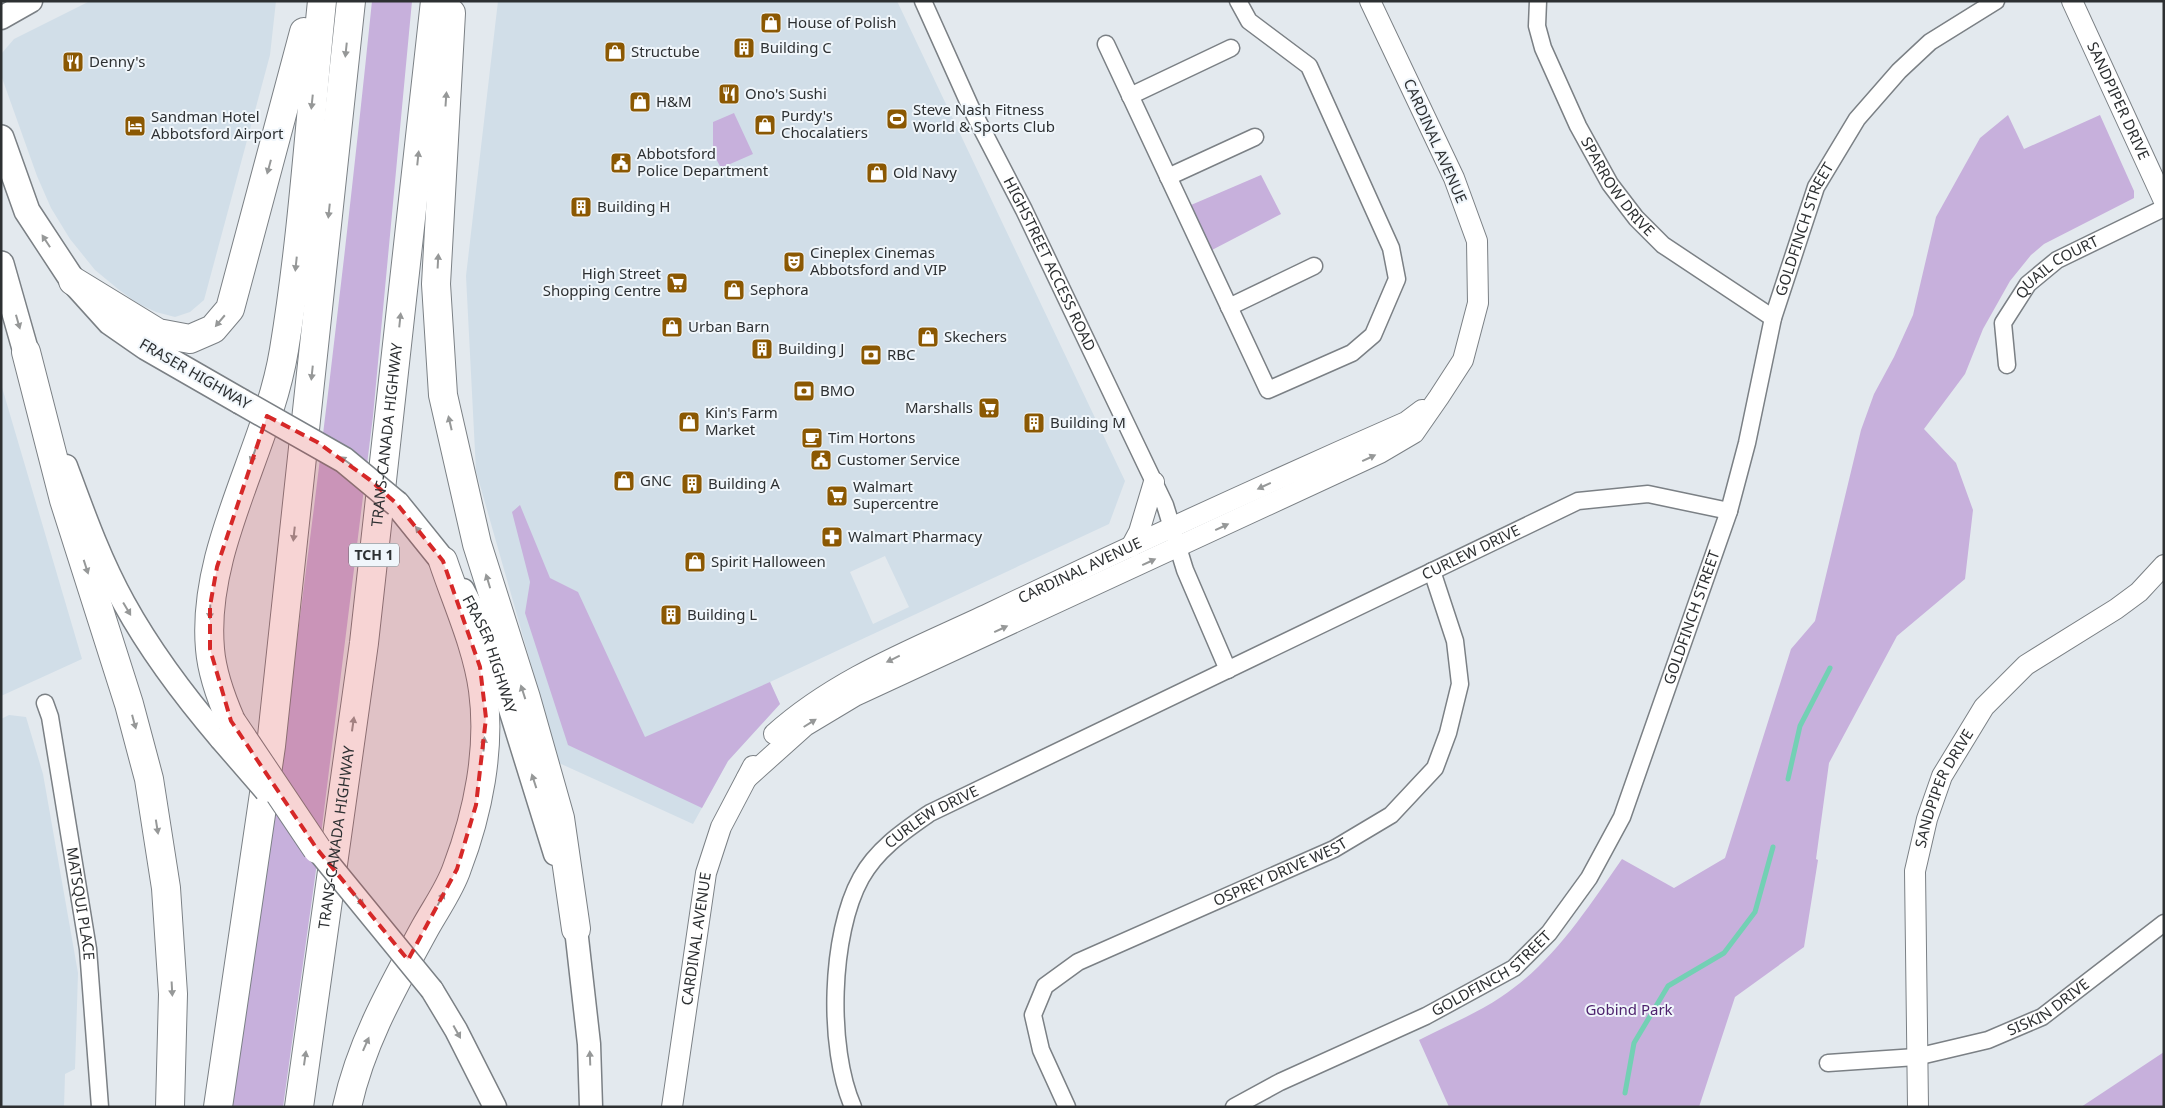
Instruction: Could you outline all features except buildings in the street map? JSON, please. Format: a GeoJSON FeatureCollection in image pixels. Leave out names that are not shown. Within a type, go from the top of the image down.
{"type":"FeatureCollection","features":[{"type":"Feature","properties":{"kind":"highway"},"geometry":{"type":"LineString","coordinates":[[73,281],[158,333],[190,339],[214,329],[230,309],[297,65],[311,1]]}},
{"type":"Feature","properties":{"kind":"highway"},"geometry":{"type":"LineString","coordinates":[[317,849],[226,730],[210,649],[210,606],[217,566],[275,391],[284,352],[293,292],[322,1]]}},
{"type":"Feature","properties":{"kind":"highway"},"geometry":{"type":"LineString","coordinates":[[218,1107],[271,746],[351,1]]}},
{"type":"Feature","properties":{"kind":"highway","name":"TRANS-CANADA HIGHWAY"},"geometry":{"type":"LineString","coordinates":[[298,1107],[364,642],[435,1]]}},
{"type":"Feature","properties":{"kind":"highway"},"geometry":{"type":"LineString","coordinates":[[452,1],[436,284],[444,395],[477,544],[526,698],[560,818],[576,929]]}},
{"type":"Feature","properties":{"kind":"highway"},"geometry":{"type":"LineString","coordinates":[[26,352],[64,500],[129,704],[149,779],[167,898],[173,994],[170,1107]]}},
{"type":"Feature","properties":{"kind":"highway"},"geometry":{"type":"LineString","coordinates":[[347,1107],[358,1061],[457,869],[476,805],[482,774],[486,718],[480,667],[443,561]]}},
{"type":"Feature","properties":{"kind":"main road"},"geometry":{"type":"LineString","coordinates":[[1,18],[31,1]]}},
{"type":"Feature","properties":{"kind":"main road","name":"FRASER HIGHWAY"},"geometry":{"type":"LineString","coordinates":[[1,138],[27,210],[73,281],[110,322],[146,347],[240,401],[317,442],[370,480],[397,504],[443,561],[469,599],[487,635],[544,815],[576,929],[589,1044],[591,1107]]}},
{"type":"Feature","properties":{"kind":"main road"},"geometry":{"type":"LineString","coordinates":[[1,264],[26,352],[74,487],[95,542],[123,602],[160,661],[226,730]]}},
{"type":"Feature","properties":{"kind":"main road"},"geometry":{"type":"LineString","coordinates":[[317,849],[432,990],[456,1030],[495,1107]]}},
{"type":"Feature","properties":{"kind":"street","name":"HIGHSTREET ACCESS ROAD"},"geometry":{"type":"LineString","coordinates":[[923,1],[971,108],[1031,224],[1154,482],[1176,538]]}},
{"type":"Feature","properties":{"kind":"street"},"geometry":{"type":"LineString","coordinates":[[1106,44],[1268,390],[1352,353],[1373,335],[1397,279],[1391,248],[1309,66],[1249,21],[1238,1]]}},
{"type":"Feature","properties":{"kind":"street","name":"CARDINAL AVENUE"},"geometry":{"type":"LineString","coordinates":[[746,778],[805,726],[855,696],[1406,422],[1439,397],[1462,360],[1478,303],[1477,241],[1454,178],[1370,1]]}},
{"type":"Feature","properties":{"kind":"street","name":"SPARROW DRIVE"},"geometry":{"type":"LineString","coordinates":[[1538,1],[1537,26],[1543,48],[1578,126],[1610,184],[1636,218],[1663,245],[1773,318]]}},
{"type":"Feature","properties":{"kind":"street","name":"GOLDFINCH STREET"},"geometry":{"type":"LineString","coordinates":[[1234,1107],[1280,1082],[1464,997],[1514,968],[1549,934],[1588,878],[1622,817],[1729,511],[1747,443],[1773,318],[1816,187],[1857,119],[1899,71],[1930,42],[1996,1]]}},
{"type":"Feature","properties":{"kind":"street","name":"SANDPIPER DRIVE"},"geometry":{"type":"LineString","coordinates":[[2072,1],[2164,200]]}},
{"type":"Feature","properties":{"kind":"street"},"geometry":{"type":"LineString","coordinates":[[1130,96],[1231,48]]}},
{"type":"Feature","properties":{"kind":"street"},"geometry":{"type":"LineString","coordinates":[[1168,177],[1255,137]]}},
{"type":"Feature","properties":{"kind":"street","name":"QUAIL COURT"},"geometry":{"type":"LineString","coordinates":[[2007,365],[2003,323],[2028,284],[2057,260],[2164,208]]}},
{"type":"Feature","properties":{"kind":"street"},"geometry":{"type":"LineString","coordinates":[[1229,307],[1314,266]]}},
{"type":"Feature","properties":{"kind":"street"},"geometry":{"type":"LineString","coordinates":[[1131,547],[1144,518],[1154,482]]}},
{"type":"Feature","properties":{"kind":"street","name":"CURLEW DRIVE"},"geometry":{"type":"LineString","coordinates":[[853,1107],[848,1095],[839,1051],[836,995],[839,947],[848,907],[862,876],[892,839],[930,813],[1578,501],[1648,494],[1729,511]]}},
{"type":"Feature","properties":{"kind":"street"},"geometry":{"type":"LineString","coordinates":[[1176,538],[1228,670]]}},
{"type":"Feature","properties":{"kind":"street","name":"CARDINAL AVENUE"},"geometry":{"type":"LineString","coordinates":[[672,1107],[706,873],[721,827],[765,742],[798,713],[849,681],[1131,547],[1176,538]]}},
{"type":"Feature","properties":{"kind":"street","name":"SANDPIPER DRIVE"},"geometry":{"type":"LineString","coordinates":[[1918,1107],[1915,870],[1928,819],[1942,776],[1984,707],[2026,665],[2116,609],[2139,592],[2164,564]]}},
{"type":"Feature","properties":{"kind":"street","name":"OSPREY DRIVE WEST"},"geometry":{"type":"LineString","coordinates":[[1067,1107],[1041,1050],[1033,1015],[1045,986],[1078,962],[1334,848],[1366,831],[1391,815],[1436,768],[1448,732],[1460,684],[1455,641],[1432,572]]}},
{"type":"Feature","properties":{"kind":"street","name":"MATSQUI PLACE"},"geometry":{"type":"LineString","coordinates":[[45,703],[50,717],[88,949],[100,1107]]}},
{"type":"Feature","properties":{"kind":"street","name":"SISKIN DRIVE"},"geometry":{"type":"LineString","coordinates":[[1828,1063],[1916,1057],[1988,1040],[2042,1017],[2164,923]]}},
{"type":"Feature","properties":{"kind":"highlighted area"},"geometry":{"type":"Polygon","coordinates":[[[267,416],[317,442],[370,480],[397,504],[443,561],[480,667],[486,718],[476,805],[457,869],[408,960],[317,849],[231,721],[210,649],[210,606],[217,567],[267,416]]]}},
{"type":"Feature","properties":{"kind":"shaded area","name":"Sandman Hotel Abbotsford Airport"},"geometry":{"type":"Polygon","coordinates":[[[90,1],[276,1],[270,55],[204,300],[190,312],[175,317],[156,312],[137,303],[118,289],[95,270],[70,239],[51,208],[37,176],[1,75],[2,53],[14,39],[90,1]]]}},
{"type":"Feature","properties":{"kind":"shaded area"},"geometry":{"type":"Polygon","coordinates":[[[498,1],[897,1],[1125,481],[1109,524],[770,682],[780,704],[728,761],[693,824],[559,763],[476,471],[466,276],[498,1]],[[885,556],[850,572],[873,624],[909,607],[885,556]]]}},
{"type":"Feature","properties":{"kind":"shaded area"},"geometry":{"type":"Polygon","coordinates":[[[1,384],[82,659],[1,696],[1,384]]]}},
{"type":"Feature","properties":{"kind":"shaded area"},"geometry":{"type":"Polygon","coordinates":[[[9,715],[26,717],[43,774],[78,973],[75,1069],[65,1074],[64,1107],[1,1107],[1,719],[9,715]]]}},
{"type":"Feature","properties":{"kind":"green space"},"geometry":{"type":"Polygon","coordinates":[[[372,1],[412,1],[373,416],[322,827],[283,1107],[232,1107],[308,555],[342,278],[372,1]]]}},
{"type":"Feature","properties":{"kind":"green space"},"geometry":{"type":"Polygon","coordinates":[[[734,113],[753,154],[721,168],[713,153],[713,122],[734,113]]]}},
{"type":"Feature","properties":{"kind":"green space","name":"Gobind Park"},"geometry":{"type":"Polygon","coordinates":[[[2008,115],[2024,149],[2100,115],[2134,191],[2134,198],[2044,244],[2031,255],[2010,281],[1983,329],[1965,374],[1924,429],[1956,463],[1973,510],[1965,579],[1897,636],[1829,763],[1816,859],[1818,860],[1804,947],[1735,997],[1699,1107],[1449,1107],[1419,1040],[1501,997],[1537,968],[1568,934],[1622,859],[1674,888],[1725,858],[1791,649],[1815,621],[1861,430],[1874,394],[1894,357],[1913,315],[1936,217],[1980,138],[2008,115]]]}},
{"type":"Feature","properties":{"kind":"green space"},"geometry":{"type":"Polygon","coordinates":[[[1261,175],[1281,214],[1212,250],[1191,205],[1261,175]]]}},
{"type":"Feature","properties":{"kind":"green space"},"geometry":{"type":"Polygon","coordinates":[[[520,505],[550,578],[578,592],[645,737],[770,682],[780,704],[728,761],[702,808],[568,745],[525,613],[530,582],[512,512],[520,505]]]}},
{"type":"Feature","properties":{"kind":"green space"},"geometry":{"type":"Polygon","coordinates":[[[2164,1052],[2164,1107],[2081,1107],[2164,1052]]]}},
{"type":"Feature","properties":{"kind":"waterway"},"geometry":{"type":"LineString","coordinates":[[1788,779],[1800,726],[1830,668]]}},
{"type":"Feature","properties":{"kind":"waterway"},"geometry":{"type":"LineString","coordinates":[[1625,1093],[1634,1043],[1668,986],[1724,953],[1755,912],[1773,847]]}},
{"type":"Feature","properties":{"kind":"place","name":"House of Polish"},"geometry":{"type":"Point","coordinates":[771,23]}},
{"type":"Feature","properties":{"kind":"place","name":"Building C"},"geometry":{"type":"Point","coordinates":[744,48]}},
{"type":"Feature","properties":{"kind":"place","name":"Structube"},"geometry":{"type":"Point","coordinates":[615,52]}},
{"type":"Feature","properties":{"kind":"place","name":"Denny's"},"geometry":{"type":"Point","coordinates":[73,62]}},
{"type":"Feature","properties":{"kind":"place","name":"Ono's Sushi"},"geometry":{"type":"Point","coordinates":[729,94]}},
{"type":"Feature","properties":{"kind":"place","name":"H&M"},"geometry":{"type":"Point","coordinates":[640,102]}},
{"type":"Feature","properties":{"kind":"place","name":"Steve Nash Fitness World & Sports Club"},"geometry":{"type":"Point","coordinates":[897,119]}},
{"type":"Feature","properties":{"kind":"place","name":"Purdy's Chocalatiers"},"geometry":{"type":"Point","coordinates":[765,125]}},
{"type":"Feature","properties":{"kind":"place","name":"Sandman Hotel Abbotsford Airport"},"geometry":{"type":"Point","coordinates":[135,126]}},
{"type":"Feature","properties":{"kind":"place","name":"Abbotsford Police Department"},"geometry":{"type":"Point","coordinates":[621,163]}},
{"type":"Feature","properties":{"kind":"place","name":"Old Navy"},"geometry":{"type":"Point","coordinates":[877,173]}},
{"type":"Feature","properties":{"kind":"place","name":"Building H"},"geometry":{"type":"Point","coordinates":[581,207]}},
{"type":"Feature","properties":{"kind":"place","name":"Cineplex Cinemas Abbotsford and VIP"},"geometry":{"type":"Point","coordinates":[794,262]}},
{"type":"Feature","properties":{"kind":"place","name":"High Street Shopping Centre"},"geometry":{"type":"Point","coordinates":[677,283]}},
{"type":"Feature","properties":{"kind":"place","name":"Sephora"},"geometry":{"type":"Point","coordinates":[734,290]}},
{"type":"Feature","properties":{"kind":"place","name":"Urban Barn"},"geometry":{"type":"Point","coordinates":[672,327]}},
{"type":"Feature","properties":{"kind":"place","name":"Skechers"},"geometry":{"type":"Point","coordinates":[928,337]}},
{"type":"Feature","properties":{"kind":"place","name":"Building J"},"geometry":{"type":"Point","coordinates":[762,349]}},
{"type":"Feature","properties":{"kind":"place","name":"RBC"},"geometry":{"type":"Point","coordinates":[871,355]}},
{"type":"Feature","properties":{"kind":"place","name":"BMO"},"geometry":{"type":"Point","coordinates":[804,391]}},
{"type":"Feature","properties":{"kind":"place","name":"Marshalls"},"geometry":{"type":"Point","coordinates":[989,408]}},
{"type":"Feature","properties":{"kind":"place","name":"Kin's Farm Market"},"geometry":{"type":"Point","coordinates":[689,422]}},
{"type":"Feature","properties":{"kind":"place","name":"Building M"},"geometry":{"type":"Point","coordinates":[1034,423]}},
{"type":"Feature","properties":{"kind":"place","name":"Tim Hortons"},"geometry":{"type":"Point","coordinates":[812,438]}},
{"type":"Feature","properties":{"kind":"place","name":"Customer Service"},"geometry":{"type":"Point","coordinates":[821,460]}},
{"type":"Feature","properties":{"kind":"place","name":"GNC"},"geometry":{"type":"Point","coordinates":[624,481]}},
{"type":"Feature","properties":{"kind":"place","name":"Building A"},"geometry":{"type":"Point","coordinates":[692,484]}},
{"type":"Feature","properties":{"kind":"place","name":"Walmart Supercentre"},"geometry":{"type":"Point","coordinates":[837,496]}},
{"type":"Feature","properties":{"kind":"place","name":"Walmart Pharmacy"},"geometry":{"type":"Point","coordinates":[832,537]}},
{"type":"Feature","properties":{"kind":"place","name":"Spirit Halloween"},"geometry":{"type":"Point","coordinates":[695,562]}},
{"type":"Feature","properties":{"kind":"place","name":"Building L"},"geometry":{"type":"Point","coordinates":[671,615]}}]}
